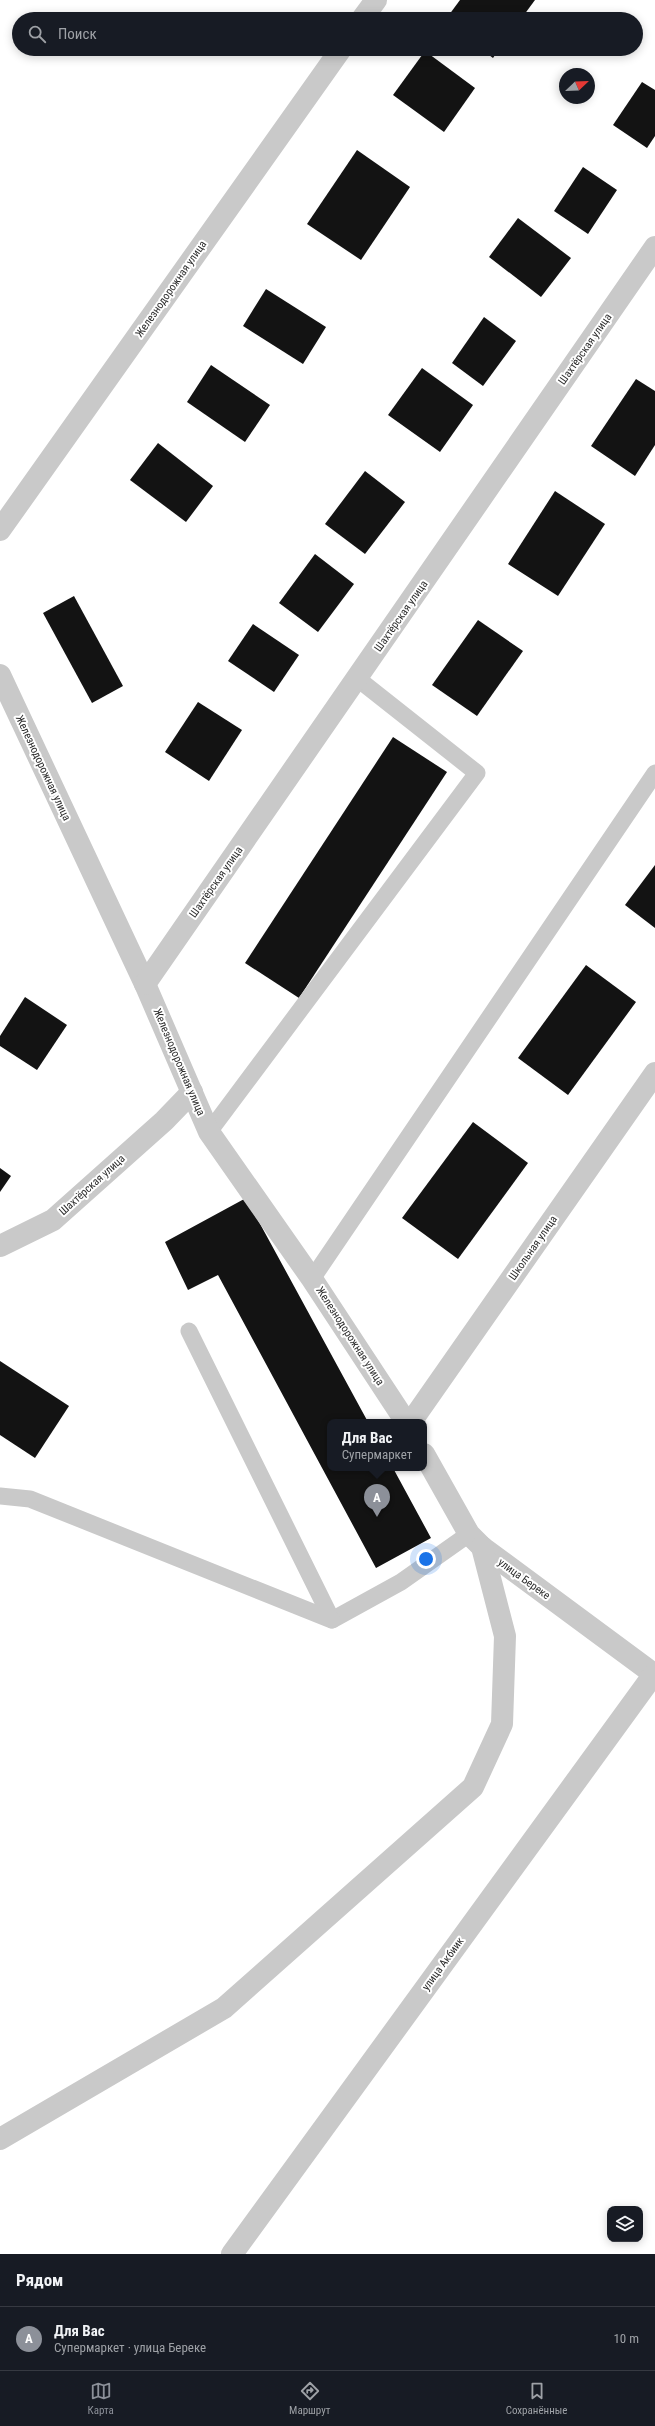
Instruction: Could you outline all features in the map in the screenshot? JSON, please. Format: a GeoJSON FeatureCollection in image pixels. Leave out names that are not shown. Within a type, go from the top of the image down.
{"type":"FeatureCollection","features":[{"type":"Feature","properties":{"kind":"street"},"geometry":{"type":"LineString","coordinates":[[367,12],[376,0]]}},
{"type":"Feature","properties":{"kind":"street","name":"Железнодорожная улица"},"geometry":{"type":"LineString","coordinates":[[0,530],[336,56]]}},
{"type":"Feature","properties":{"kind":"street","name":"Шахтёрская улица"},"geometry":{"type":"LineString","coordinates":[[145,984],[358,679],[655,247]]}},
{"type":"Feature","properties":{"kind":"street","name":"Железнодорожная улица"},"geometry":{"type":"LineString","coordinates":[[0,675],[145,984],[209,1132],[312,1279],[404,1419]]}},
{"type":"Feature","properties":{"kind":"street","name":"Школьная улица"},"geometry":{"type":"LineString","coordinates":[[412,1419],[655,1074]]}},
{"type":"Feature","properties":{"kind":"street","name":"Шахтёрская улица"},"geometry":{"type":"LineString","coordinates":[[0,1246],[53,1220],[164,1121],[192,1092]]}},
{"type":"Feature","properties":{"kind":"street","name":"улица Береке"},"geometry":{"type":"LineString","coordinates":[[427,1459],[475,1541],[654,1675]]}},
{"type":"Feature","properties":{"kind":"street"},"geometry":{"type":"LineString","coordinates":[[0,2139],[224,2008],[473,1787],[502,1724],[505,1636],[475,1541]]}},
{"type":"Feature","properties":{"kind":"street","name":"улица Акбиик"},"geometry":{"type":"LineString","coordinates":[[232,2254],[654,1675]]}},
{"type":"Feature","properties":{"kind":"lane"},"geometry":{"type":"LineString","coordinates":[[209,1132],[477,773],[358,679]]}},
{"type":"Feature","properties":{"kind":"lane"},"geometry":{"type":"LineString","coordinates":[[312,1279],[655,773]]}},
{"type":"Feature","properties":{"kind":"lane"},"geometry":{"type":"LineString","coordinates":[[189,1332],[332,1620]]}},
{"type":"Feature","properties":{"kind":"lane"},"geometry":{"type":"LineString","coordinates":[[0,1496],[30,1499],[332,1620]]}},
{"type":"Feature","properties":{"kind":"lane"},"geometry":{"type":"LineString","coordinates":[[332,1620],[475,1541]]}},
{"type":"Feature","properties":{"kind":"building"},"geometry":{"type":"Polygon","coordinates":[[[460,0],[535,0],[526,12],[451,12],[460,0]]]}},
{"type":"Feature","properties":{"kind":"building"},"geometry":{"type":"Polygon","coordinates":[[[421,56],[432,56],[475,88],[444,132],[393,95],[421,56]]]}},
{"type":"Feature","properties":{"kind":"building"},"geometry":{"type":"Polygon","coordinates":[[[642,82],[655,90],[655,136],[647,148],[613,125],[642,82]]]}},
{"type":"Feature","properties":{"kind":"building"},"geometry":{"type":"Polygon","coordinates":[[[357,150],[410,187],[361,260],[307,224],[357,150]]]}},
{"type":"Feature","properties":{"kind":"building"},"geometry":{"type":"Polygon","coordinates":[[[583,167],[617,190],[588,234],[554,211],[583,167]]]}},
{"type":"Feature","properties":{"kind":"building"},"geometry":{"type":"Polygon","coordinates":[[[518,218],[571,258],[541,297],[489,257],[518,218]]]}},
{"type":"Feature","properties":{"kind":"building"},"geometry":{"type":"Polygon","coordinates":[[[266,289],[326,327],[303,364],[243,326],[266,289]]]}},
{"type":"Feature","properties":{"kind":"building"},"geometry":{"type":"Polygon","coordinates":[[[484,317],[516,341],[483,386],[452,363],[484,317]]]}},
{"type":"Feature","properties":{"kind":"building"},"geometry":{"type":"Polygon","coordinates":[[[211,365],[270,405],[245,442],[187,402],[211,365]]]}},
{"type":"Feature","properties":{"kind":"building"},"geometry":{"type":"Polygon","coordinates":[[[422,368],[473,405],[440,452],[388,415],[422,368]]]}},
{"type":"Feature","properties":{"kind":"building"},"geometry":{"type":"Polygon","coordinates":[[[636,379],[655,391],[655,445],[635,476],[591,446],[636,379]]]}},
{"type":"Feature","properties":{"kind":"building"},"geometry":{"type":"Polygon","coordinates":[[[158,443],[213,486],[186,522],[130,480],[158,443]]]}},
{"type":"Feature","properties":{"kind":"building"},"geometry":{"type":"Polygon","coordinates":[[[365,471],[405,502],[365,554],[325,524],[365,471]]]}},
{"type":"Feature","properties":{"kind":"building"},"geometry":{"type":"Polygon","coordinates":[[[555,491],[605,524],[558,596],[508,564],[555,491]]]}},
{"type":"Feature","properties":{"kind":"building"},"geometry":{"type":"Polygon","coordinates":[[[315,554],[354,584],[318,632],[279,603],[315,554]]]}},
{"type":"Feature","properties":{"kind":"building"},"geometry":{"type":"Polygon","coordinates":[[[74,596],[123,686],[92,703],[43,613],[74,596]]]}},
{"type":"Feature","properties":{"kind":"building"},"geometry":{"type":"Polygon","coordinates":[[[478,620],[523,651],[477,716],[432,685],[478,620]]]}},
{"type":"Feature","properties":{"kind":"building"},"geometry":{"type":"Polygon","coordinates":[[[253,624],[299,655],[274,692],[228,661],[253,624]]]}},
{"type":"Feature","properties":{"kind":"building"},"geometry":{"type":"Polygon","coordinates":[[[198,702],[242,730],[209,781],[165,752],[198,702]]]}},
{"type":"Feature","properties":{"kind":"building"},"geometry":{"type":"Polygon","coordinates":[[[393,737],[447,772],[299,998],[245,963],[393,737]]]}},
{"type":"Feature","properties":{"kind":"building"},"geometry":{"type":"Polygon","coordinates":[[[655,865],[655,928],[625,905],[655,865]]]}},
{"type":"Feature","properties":{"kind":"building"},"geometry":{"type":"Polygon","coordinates":[[[586,965],[636,1002],[568,1095],[518,1058],[586,965]]]}},
{"type":"Feature","properties":{"kind":"building"},"geometry":{"type":"Polygon","coordinates":[[[25,997],[67,1025],[37,1070],[0,1046],[0,1036],[25,997]]]}},
{"type":"Feature","properties":{"kind":"building"},"geometry":{"type":"Polygon","coordinates":[[[473,1122],[528,1163],[458,1259],[402,1218],[473,1122]]]}},
{"type":"Feature","properties":{"kind":"building"},"geometry":{"type":"Polygon","coordinates":[[[0,1168],[11,1176],[0,1192],[0,1168]]]}},
{"type":"Feature","properties":{"kind":"building"},"geometry":{"type":"Polygon","coordinates":[[[246,1198],[366,1419],[327,1419],[327,1471],[395,1471],[431,1538],[376,1568],[218,1275],[188,1290],[165,1242],[246,1198]]]}},
{"type":"Feature","properties":{"kind":"building"},"geometry":{"type":"Polygon","coordinates":[[[0,1361],[69,1406],[35,1458],[0,1435],[0,1361]]]}},
{"type":"Feature","properties":{"kind":"place","name":"Для Вас"},"geometry":{"type":"Point","coordinates":[377,1517]}}]}
